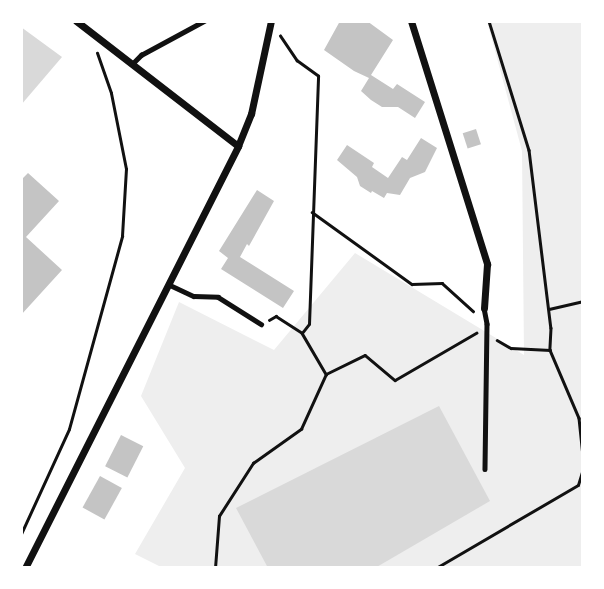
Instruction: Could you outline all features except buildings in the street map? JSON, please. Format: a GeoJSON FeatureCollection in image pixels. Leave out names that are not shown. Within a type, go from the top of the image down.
{"type":"FeatureCollection","features":[{"type":"Feature","properties":{"kind":"street"},"geometry":{"type":"LineString","coordinates":[[76,21],[238,146]]}},
{"type":"Feature","properties":{"kind":"street"},"geometry":{"type":"LineString","coordinates":[[26,568],[238,146],[251,114],[271,21]]}},
{"type":"Feature","properties":{"kind":"street"},"geometry":{"type":"LineString","coordinates":[[411,21],[487,264],[484,308]]}},
{"type":"Feature","properties":{"kind":"lane"},"geometry":{"type":"LineString","coordinates":[[132,64],[141,55],[204,21]]}},
{"type":"Feature","properties":{"kind":"lane"},"geometry":{"type":"LineString","coordinates":[[170,285],[194,296],[218,297],[261,324]]}},
{"type":"Feature","properties":{"kind":"lane"},"geometry":{"type":"LineString","coordinates":[[484,308],[487,324],[485,468]]}},
{"type":"Feature","properties":{"kind":"path"},"geometry":{"type":"LineString","coordinates":[[271,21],[297,61],[318,76],[309,324],[302,333]]}},
{"type":"Feature","properties":{"kind":"path"},"geometry":{"type":"LineString","coordinates":[[489,21],[529,150],[549,309],[550,350],[581,417],[583,455]]}},
{"type":"Feature","properties":{"kind":"path"},"geometry":{"type":"LineString","coordinates":[[21,534],[69,429],[122,236],[126,169],[121,133],[111,93],[87,29]]}},
{"type":"Feature","properties":{"kind":"path"},"geometry":{"type":"LineString","coordinates":[[312,212],[412,284],[442,283],[487,324],[498,342],[511,348],[550,350]]}},
{"type":"Feature","properties":{"kind":"path"},"geometry":{"type":"LineString","coordinates":[[549,309],[583,301]]}},
{"type":"Feature","properties":{"kind":"path"},"geometry":{"type":"LineString","coordinates":[[261,324],[276,316],[302,333],[326,374]]}},
{"type":"Feature","properties":{"kind":"path"},"geometry":{"type":"LineString","coordinates":[[215,568],[219,516],[253,463],[301,429],[326,374],[365,355],[395,380],[487,324]]}},
{"type":"Feature","properties":{"kind":"path"},"geometry":{"type":"LineString","coordinates":[[436,568],[578,485],[583,469]]}},
{"type":"Feature","properties":{"kind":"shaded area"},"geometry":{"type":"Polygon","coordinates":[[[487,21],[583,21],[583,568],[163,568],[135,554],[185,468],[141,396],[179,302],[274,350],[355,253],[524,355],[522,151],[487,21]]]}},
{"type":"Feature","properties":{"kind":"shaded area"},"geometry":{"type":"Polygon","coordinates":[[[21,27],[62,57],[21,105],[21,27]]]}},
{"type":"Feature","properties":{"kind":"shaded area"},"geometry":{"type":"Polygon","coordinates":[[[439,406],[490,501],[375,568],[268,568],[236,508],[439,406]]]}}]}
